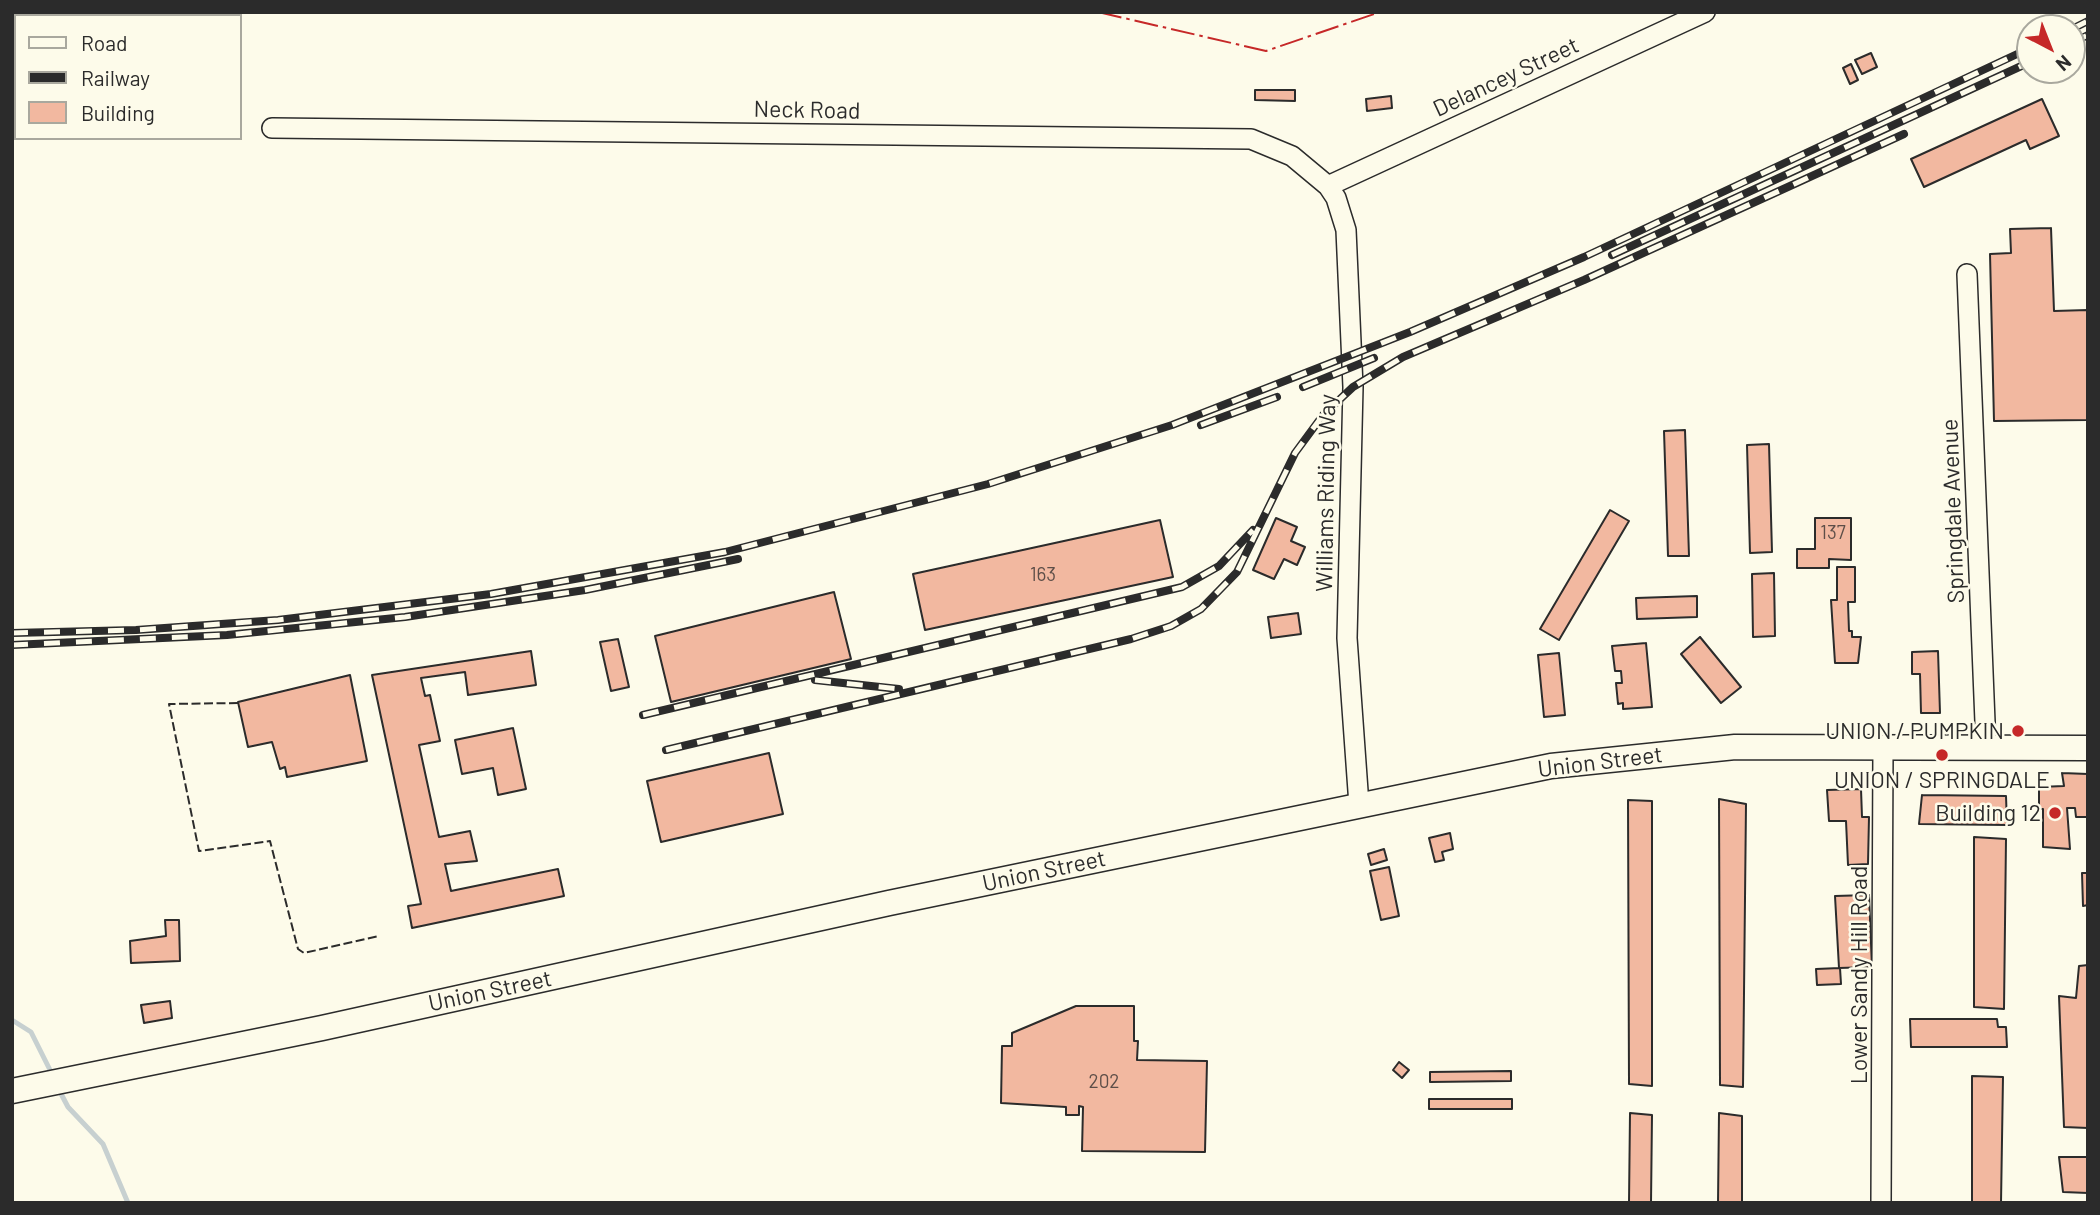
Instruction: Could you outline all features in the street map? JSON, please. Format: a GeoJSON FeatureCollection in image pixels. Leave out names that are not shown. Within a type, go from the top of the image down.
{"type":"FeatureCollection","features":[{"type":"Feature","properties":{"kind":"main road","name":"Union Street"},"geometry":{"type":"LineString","coordinates":[[12,1091],[1551,766],[1735,747],[2088,748]]}},
{"type":"Feature","properties":{"kind":"street","name":"Delancey Street"},"geometry":{"type":"LineString","coordinates":[[1328,186],[1705,12]]}},
{"type":"Feature","properties":{"kind":"street","name":"Neck Road"},"geometry":{"type":"LineString","coordinates":[[272,128],[1251,139],[1292,156],[1328,186]]}},
{"type":"Feature","properties":{"kind":"street","name":"Williams Riding Way"},"geometry":{"type":"LineString","coordinates":[[1328,186],[1336,198],[1346,230],[1350,282],[1353,387],[1347,638],[1359,805]]}},
{"type":"Feature","properties":{"kind":"street","name":"Springdale Avenue"},"geometry":{"type":"LineString","coordinates":[[1967,274],[1986,747]]}},
{"type":"Feature","properties":{"kind":"street","name":"Lower Sandy Hill Road"},"geometry":{"type":"LineString","coordinates":[[1881,1203],[1883,747]]}},
{"type":"Feature","properties":{"kind":"building"},"geometry":{"type":"Polygon","coordinates":[[[1871,53],[1877,67],[1862,74],[1855,60],[1871,53]]]}},
{"type":"Feature","properties":{"kind":"building"},"geometry":{"type":"Polygon","coordinates":[[[1851,64],[1858,80],[1850,84],[1843,68],[1851,64]]]}},
{"type":"Feature","properties":{"kind":"building"},"geometry":{"type":"Polygon","coordinates":[[[1255,90],[1295,90],[1295,101],[1255,100],[1255,90]]]}},
{"type":"Feature","properties":{"kind":"building"},"geometry":{"type":"Polygon","coordinates":[[[1391,96],[1392,108],[1367,111],[1366,99],[1391,96]]]}},
{"type":"Feature","properties":{"kind":"building"},"geometry":{"type":"Polygon","coordinates":[[[2042,99],[2059,136],[2030,149],[2026,140],[1924,187],[1911,159],[2042,99]]]}},
{"type":"Feature","properties":{"kind":"building"},"geometry":{"type":"Polygon","coordinates":[[[2051,228],[2054,311],[2088,310],[2088,420],[1994,421],[1990,254],[2011,253],[2010,229],[2051,228]]]}},
{"type":"Feature","properties":{"kind":"building"},"geometry":{"type":"Polygon","coordinates":[[[1685,430],[1689,556],[1668,556],[1664,431],[1685,430]]]}},
{"type":"Feature","properties":{"kind":"building"},"geometry":{"type":"Polygon","coordinates":[[[1769,444],[1772,552],[1750,553],[1747,445],[1769,444]]]}},
{"type":"Feature","properties":{"kind":"building"},"geometry":{"type":"Polygon","coordinates":[[[1610,510],[1629,521],[1559,640],[1540,629],[1610,510]]]}},
{"type":"Feature","properties":{"kind":"building"},"geometry":{"type":"Polygon","coordinates":[[[1276,518],[1297,527],[1291,541],[1305,547],[1297,565],[1284,559],[1274,579],[1253,570],[1276,518]]]}},
{"type":"Feature","properties":{"kind":"building"},"geometry":{"type":"Polygon","coordinates":[[[1815,518],[1851,518],[1851,560],[1829,559],[1829,568],[1797,568],[1797,549],[1815,549],[1815,518]]]}},
{"type":"Feature","properties":{"kind":"building"},"geometry":{"type":"Polygon","coordinates":[[[1160,520],[1173,577],[925,630],[913,574],[1160,520]]]}},
{"type":"Feature","properties":{"kind":"building"},"geometry":{"type":"Polygon","coordinates":[[[1837,567],[1855,567],[1855,602],[1848,602],[1849,631],[1852,631],[1852,637],[1861,637],[1858,663],[1835,663],[1831,600],[1837,600],[1837,567]]]}},
{"type":"Feature","properties":{"kind":"building"},"geometry":{"type":"Polygon","coordinates":[[[1774,573],[1775,636],[1753,637],[1752,574],[1774,573]]]}},
{"type":"Feature","properties":{"kind":"building"},"geometry":{"type":"Polygon","coordinates":[[[834,592],[851,659],[671,702],[655,636],[834,592]]]}},
{"type":"Feature","properties":{"kind":"building"},"geometry":{"type":"Polygon","coordinates":[[[1697,596],[1697,617],[1637,619],[1636,598],[1697,596]]]}},
{"type":"Feature","properties":{"kind":"building"},"geometry":{"type":"Polygon","coordinates":[[[1298,613],[1301,634],[1271,638],[1268,617],[1298,613]]]}},
{"type":"Feature","properties":{"kind":"building"},"geometry":{"type":"Polygon","coordinates":[[[1700,637],[1741,687],[1721,703],[1681,654],[1700,637]]]}},
{"type":"Feature","properties":{"kind":"building"},"geometry":{"type":"Polygon","coordinates":[[[618,639],[629,687],[611,691],[600,642],[618,639]]]}},
{"type":"Feature","properties":{"kind":"building"},"geometry":{"type":"Polygon","coordinates":[[[1646,643],[1652,707],[1623,709],[1623,703],[1618,704],[1616,683],[1622,683],[1621,671],[1615,671],[1612,646],[1646,643]]]}},
{"type":"Feature","properties":{"kind":"building"},"geometry":{"type":"Polygon","coordinates":[[[531,651],[536,685],[468,695],[465,672],[421,678],[425,696],[430,695],[440,741],[419,745],[439,837],[470,831],[477,861],[445,864],[451,891],[558,869],[564,896],[412,928],[408,906],[421,904],[372,675],[531,651]]]}},
{"type":"Feature","properties":{"kind":"building"},"geometry":{"type":"Polygon","coordinates":[[[1938,651],[1940,713],[1921,713],[1920,674],[1912,674],[1912,652],[1938,651]]]}},
{"type":"Feature","properties":{"kind":"building"},"geometry":{"type":"Polygon","coordinates":[[[1559,653],[1565,715],[1544,717],[1538,655],[1559,653]]]}},
{"type":"Feature","properties":{"kind":"building"},"geometry":{"type":"Polygon","coordinates":[[[350,675],[367,761],[287,777],[285,767],[280,769],[272,742],[248,747],[238,702],[350,675]]]}},
{"type":"Feature","properties":{"kind":"building"},"geometry":{"type":"Polygon","coordinates":[[[513,728],[526,789],[498,795],[493,768],[462,774],[455,740],[513,728]]]}},
{"type":"Feature","properties":{"kind":"building"},"geometry":{"type":"Polygon","coordinates":[[[769,753],[783,814],[661,842],[647,781],[769,753]]]}},
{"type":"Feature","properties":{"kind":"building","name":"Building 12"},"geometry":{"type":"Polygon","coordinates":[[[2062,773],[2088,774],[2088,817],[2076,817],[2075,808],[2067,808],[2070,849],[2043,847],[2043,809],[2039,809],[2039,787],[2064,786],[2062,773]]]}},
{"type":"Feature","properties":{"kind":"building"},"geometry":{"type":"Polygon","coordinates":[[[1861,789],[1862,817],[1869,817],[1868,864],[1848,865],[1846,821],[1829,821],[1827,790],[1861,789]]]}},
{"type":"Feature","properties":{"kind":"building"},"geometry":{"type":"Polygon","coordinates":[[[1922,795],[2006,796],[2007,825],[1919,824],[1922,795]]]}},
{"type":"Feature","properties":{"kind":"building"},"geometry":{"type":"Polygon","coordinates":[[[1719,799],[1746,804],[1743,1087],[1720,1085],[1719,799]]]}},
{"type":"Feature","properties":{"kind":"building"},"geometry":{"type":"Polygon","coordinates":[[[1628,800],[1652,801],[1652,1086],[1629,1084],[1628,800]]]}},
{"type":"Feature","properties":{"kind":"building"},"geometry":{"type":"Polygon","coordinates":[[[1450,833],[1453,849],[1442,852],[1444,860],[1435,862],[1429,838],[1450,833]]]}},
{"type":"Feature","properties":{"kind":"building"},"geometry":{"type":"Polygon","coordinates":[[[1974,837],[2006,839],[2004,1009],[1974,1007],[1974,837]]]}},
{"type":"Feature","properties":{"kind":"building"},"geometry":{"type":"Polygon","coordinates":[[[1384,849],[1387,860],[1371,865],[1368,854],[1384,849]]]}},
{"type":"Feature","properties":{"kind":"building"},"geometry":{"type":"Polygon","coordinates":[[[1389,867],[1399,916],[1381,920],[1370,871],[1389,867]]]}},
{"type":"Feature","properties":{"kind":"building"},"geometry":{"type":"Polygon","coordinates":[[[2082,873],[2088,873],[2088,905],[2083,906],[2082,873]]]}},
{"type":"Feature","properties":{"kind":"building"},"geometry":{"type":"Polygon","coordinates":[[[1869,895],[1872,967],[1839,968],[1835,896],[1869,895]]]}},
{"type":"Feature","properties":{"kind":"building"},"geometry":{"type":"Polygon","coordinates":[[[165,920],[179,920],[180,961],[131,963],[130,941],[166,936],[165,920]]]}},
{"type":"Feature","properties":{"kind":"building"},"geometry":{"type":"Polygon","coordinates":[[[2088,965],[2088,1128],[2064,1127],[2059,996],[2076,998],[2079,966],[2088,965]]]}},
{"type":"Feature","properties":{"kind":"building"},"geometry":{"type":"Polygon","coordinates":[[[1840,968],[1841,984],[1817,985],[1816,969],[1840,968]]]}},
{"type":"Feature","properties":{"kind":"building"},"geometry":{"type":"Polygon","coordinates":[[[170,1001],[172,1018],[144,1023],[141,1005],[170,1001]]]}},
{"type":"Feature","properties":{"kind":"building"},"geometry":{"type":"Polygon","coordinates":[[[1076,1006],[1134,1006],[1137,1060],[1207,1061],[1205,1152],[1082,1151],[1083,1107],[1079,1106],[1079,1115],[1066,1115],[1066,1107],[1001,1103],[1002,1046],[1012,1046],[1012,1033],[1076,1006]]]}},
{"type":"Feature","properties":{"kind":"building"},"geometry":{"type":"Polygon","coordinates":[[[1910,1019],[1997,1019],[1998,1027],[2006,1027],[2007,1047],[1911,1047],[1910,1019]]]}},
{"type":"Feature","properties":{"kind":"building"},"geometry":{"type":"Polygon","coordinates":[[[1399,1062],[1409,1070],[1402,1078],[1393,1070],[1399,1062]]]}},
{"type":"Feature","properties":{"kind":"building"},"geometry":{"type":"Polygon","coordinates":[[[1511,1071],[1511,1081],[1430,1082],[1430,1072],[1511,1071]]]}},
{"type":"Feature","properties":{"kind":"building"},"geometry":{"type":"Polygon","coordinates":[[[1972,1076],[2003,1077],[2001,1203],[1972,1203],[1972,1076]]]}},
{"type":"Feature","properties":{"kind":"building"},"geometry":{"type":"Polygon","coordinates":[[[1429,1099],[1512,1099],[1512,1109],[1429,1109],[1429,1099]]]}},
{"type":"Feature","properties":{"kind":"building"},"geometry":{"type":"Polygon","coordinates":[[[1630,1113],[1652,1115],[1651,1203],[1629,1203],[1630,1113]]]}},
{"type":"Feature","properties":{"kind":"building"},"geometry":{"type":"Polygon","coordinates":[[[1719,1113],[1742,1116],[1742,1203],[1718,1203],[1719,1113]]]}},
{"type":"Feature","properties":{"kind":"building"},"geometry":{"type":"Polygon","coordinates":[[[2059,1157],[2088,1157],[2088,1193],[2063,1192],[2059,1157]]]}},
{"type":"Feature","properties":{"kind":"waterway"},"geometry":{"type":"LineString","coordinates":[[12,1020],[31,1032],[53,1076]]}},
{"type":"Feature","properties":{"kind":"waterway"},"geometry":{"type":"LineString","coordinates":[[58,1088],[68,1107],[103,1144],[128,1203]]}},
{"type":"Feature","properties":{"kind":"railway"},"geometry":{"type":"LineString","coordinates":[[12,633],[136,630],[278,620],[491,594],[725,552],[988,484],[1172,425],[1410,332],[1584,257],[2016,55]]}},
{"type":"Feature","properties":{"kind":"railway"},"geometry":{"type":"LineString","coordinates":[[1612,255],[2016,68]]}},
{"type":"Feature","properties":{"kind":"railway"},"geometry":{"type":"LineString","coordinates":[[666,750],[1131,639],[1171,626],[1201,609],[1237,572],[1295,453],[1323,415],[1353,387],[1403,357],[1584,280],[1904,134]]}},
{"type":"Feature","properties":{"kind":"railway"},"geometry":{"type":"LineString","coordinates":[[1303,387],[1374,358]]}},
{"type":"Feature","properties":{"kind":"railway"},"geometry":{"type":"LineString","coordinates":[[1201,425],[1277,397]]}},
{"type":"Feature","properties":{"kind":"railway"},"geometry":{"type":"LineString","coordinates":[[643,715],[1182,587],[1219,566],[1253,530]]}},
{"type":"Feature","properties":{"kind":"railway"},"geometry":{"type":"LineString","coordinates":[[12,645],[227,635],[405,617],[585,590],[738,559]]}},
{"type":"Feature","properties":{"kind":"railway"},"geometry":{"type":"LineString","coordinates":[[815,680],[899,689]]}},
{"type":"Feature","properties":{"kind":"fence"},"geometry":{"type":"LineString","coordinates":[[238,703],[169,704],[199,851],[270,841],[298,949],[304,953],[379,936]]}},
{"type":"Feature","properties":{"kind":"power"},"geometry":{"type":"LineString","coordinates":[[1098,12],[1266,51],[1380,12]]}},
{"type":"Feature","properties":{"kind":"place","name":"UNION / PUMPKIN"},"geometry":{"type":"Point","coordinates":[2018,731]}},
{"type":"Feature","properties":{"kind":"place","name":"UNION / SPRINGDALE"},"geometry":{"type":"Point","coordinates":[1942,755]}},
{"type":"Feature","properties":{"kind":"place","name":"Building 12"},"geometry":{"type":"Point","coordinates":[2055,813]}}]}
